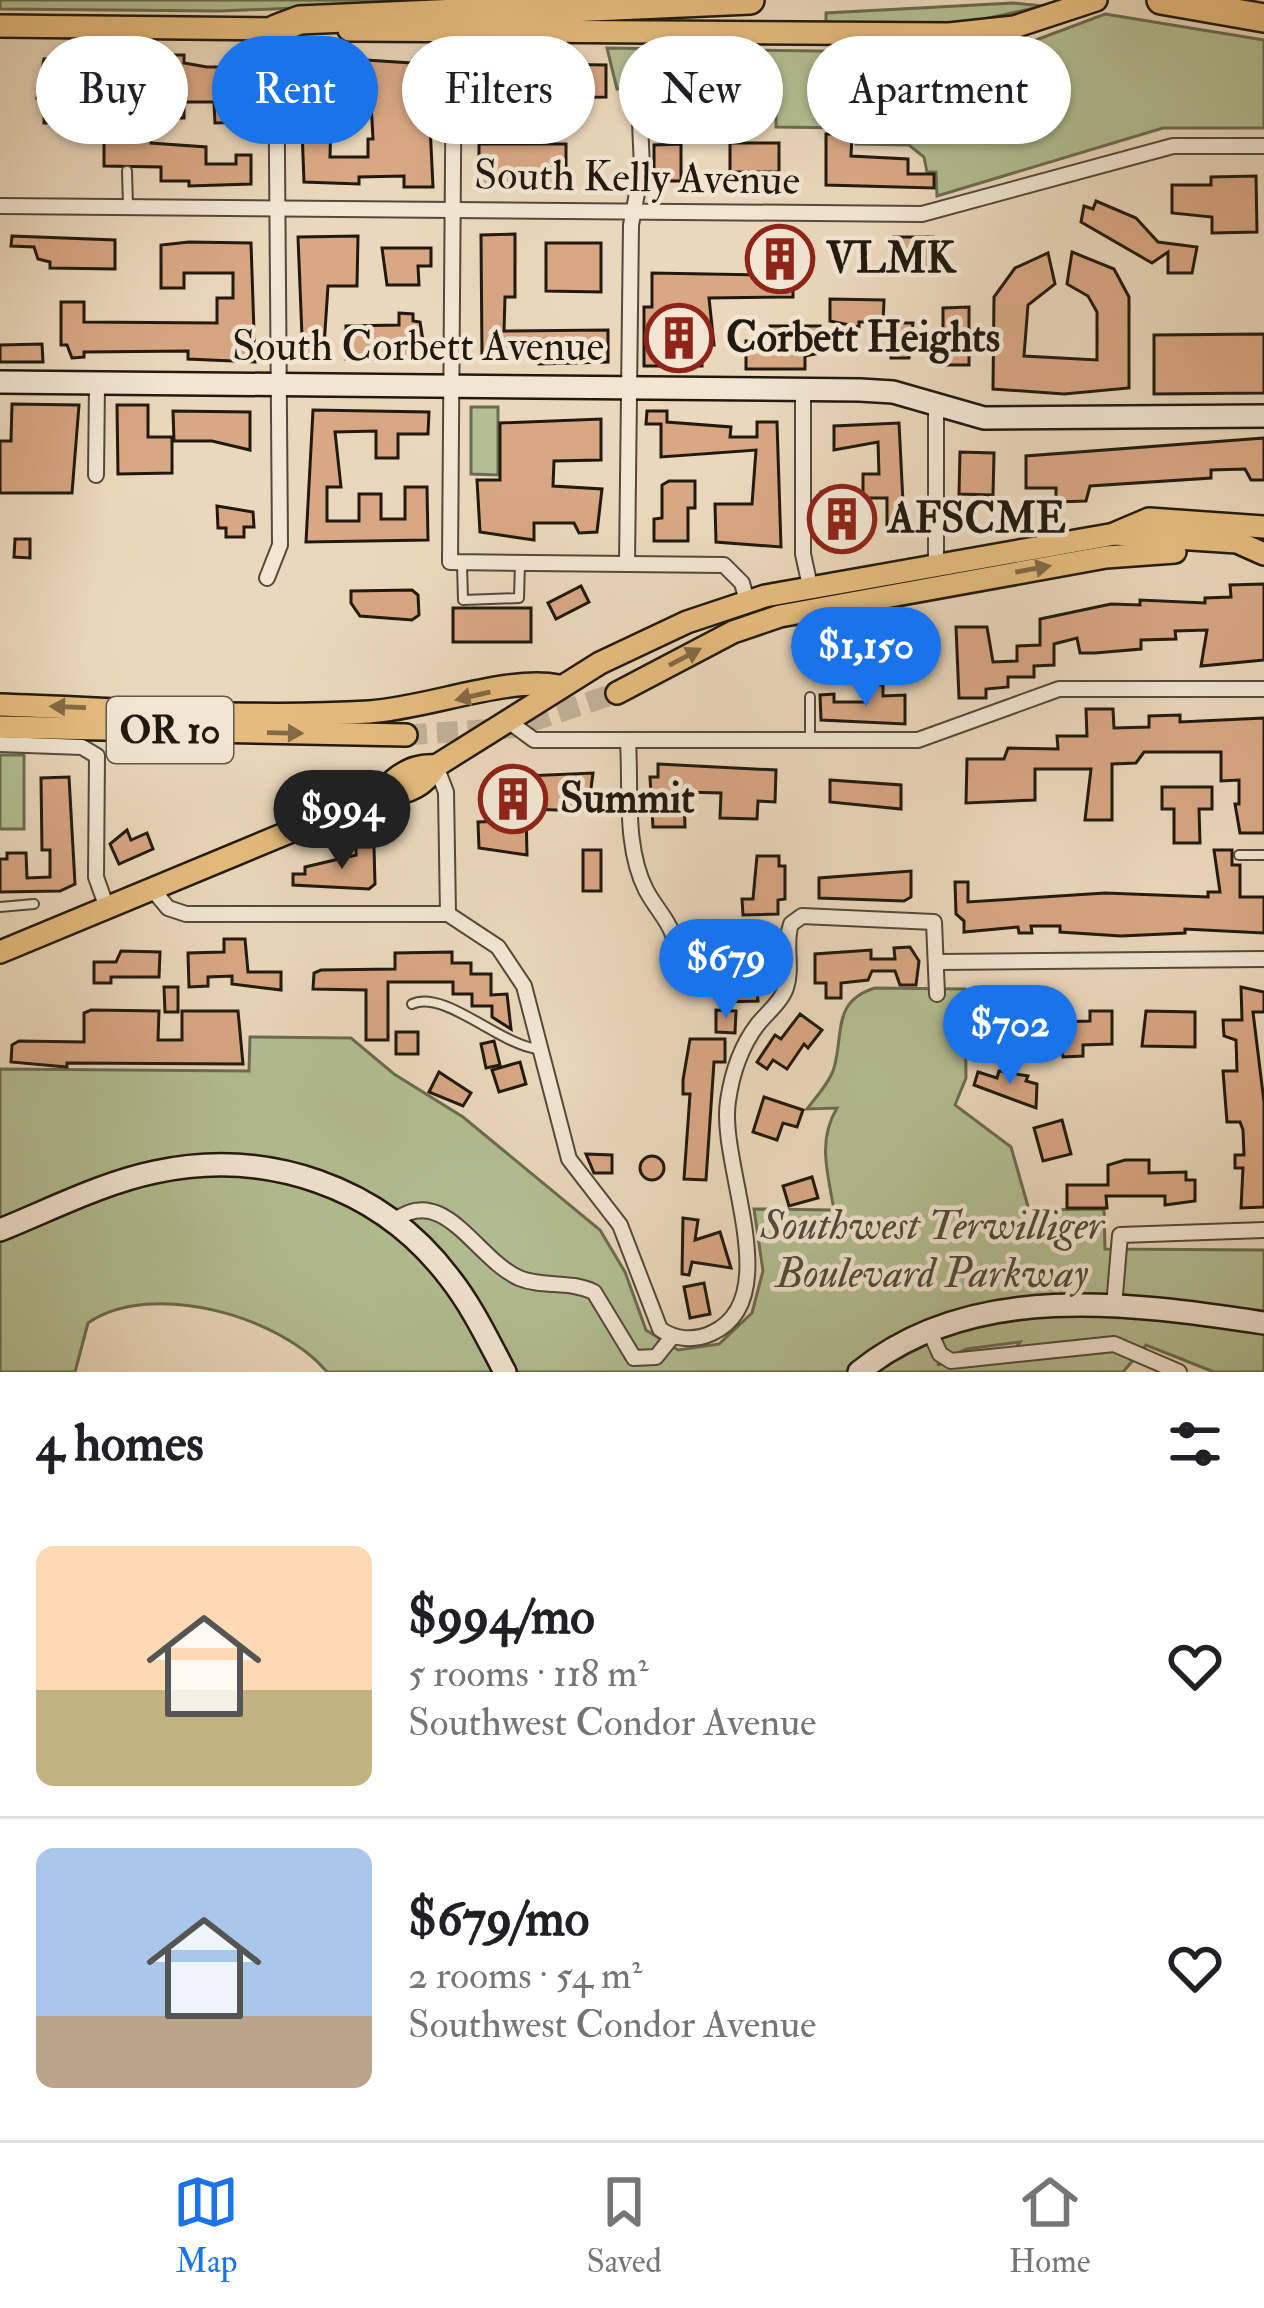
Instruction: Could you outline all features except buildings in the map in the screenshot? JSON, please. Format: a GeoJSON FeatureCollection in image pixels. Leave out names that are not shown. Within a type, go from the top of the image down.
{"type":"FeatureCollection","features":[{"type":"Feature","properties":{"kind":"highway"},"geometry":{"type":"LineString","coordinates":[[276,28],[300,20],[750,0]]}},
{"type":"Feature","properties":{"kind":"highway"},"geometry":{"type":"LineString","coordinates":[[1174,2],[1264,18]]}},
{"type":"Feature","properties":{"kind":"main road"},"geometry":{"type":"LineString","coordinates":[[7,28],[962,34],[1037,21],[1096,0]]}},
{"type":"Feature","properties":{"kind":"main road","name":"OR 10"},"geometry":{"type":"LineString","coordinates":[[0,705],[219,711],[416,707],[529,680],[559,686],[661,634],[747,601],[810,586],[1115,534],[1149,519],[1264,527]]}},
{"type":"Feature","properties":{"kind":"main road"},"geometry":{"type":"LineString","coordinates":[[1115,534],[1238,542],[1261,553]]}},
{"type":"Feature","properties":{"kind":"main road"},"geometry":{"type":"LineString","coordinates":[[617,693],[733,632],[780,616],[1106,557],[1261,553]]}},
{"type":"Feature","properties":{"kind":"main road"},"geometry":{"type":"LineString","coordinates":[[0,952],[381,794],[392,780],[421,765],[436,766],[559,686]]}},
{"type":"Feature","properties":{"kind":"main road","name":"OR 10"},"geometry":{"type":"LineString","coordinates":[[0,727],[406,734]]}},
{"type":"Feature","properties":{"kind":"street"},"geometry":{"type":"LineString","coordinates":[[267,578],[280,545],[276,28]]}},
{"type":"Feature","properties":{"kind":"street"},"geometry":{"type":"LineString","coordinates":[[454,32],[451,387],[456,562],[724,566],[742,583],[747,601]]}},
{"type":"Feature","properties":{"kind":"street"},"geometry":{"type":"LineString","coordinates":[[628,564],[628,387],[641,144]]}},
{"type":"Feature","properties":{"kind":"street","name":"South Kelly Avenue"},"geometry":{"type":"LineString","coordinates":[[0,206],[938,213],[1173,146],[1264,146]]}},
{"type":"Feature","properties":{"kind":"street","name":"South Corbett Avenue"},"geometry":{"type":"LineString","coordinates":[[0,382],[803,389],[893,392],[936,408],[1001,419],[1264,416]]}},
{"type":"Feature","properties":{"kind":"street"},"geometry":{"type":"LineString","coordinates":[[96,476],[97,383]]}},
{"type":"Feature","properties":{"kind":"street"},"geometry":{"type":"LineString","coordinates":[[803,389],[803,554],[810,586]]}},
{"type":"Feature","properties":{"kind":"street"},"geometry":{"type":"LineString","coordinates":[[936,408],[936,563]]}},
{"type":"Feature","properties":{"kind":"street"},"geometry":{"type":"LineString","coordinates":[[507,720],[534,740],[918,740],[1059,689],[1264,689]]}},
{"type":"Feature","properties":{"kind":"street"},"geometry":{"type":"LineString","coordinates":[[628,742],[635,859],[647,891],[674,929],[674,965]]}},
{"type":"Feature","properties":{"kind":"street"},"geometry":{"type":"LineString","coordinates":[[0,745],[82,747],[97,756],[96,877],[107,908]]}},
{"type":"Feature","properties":{"kind":"street"},"geometry":{"type":"LineString","coordinates":[[436,766],[446,792],[448,914]]}},
{"type":"Feature","properties":{"kind":"street"},"geometry":{"type":"LineString","coordinates":[[153,890],[168,908],[186,914],[448,914],[475,928],[511,960],[524,986],[569,1160],[620,1226],[660,1329],[672,1337],[701,1336],[720,1328],[747,1290],[750,1268],[728,1147],[728,1104],[749,1037],[785,989],[790,924],[802,916],[934,922],[940,962],[938,994]]}},
{"type":"Feature","properties":{"kind":"street"},"geometry":{"type":"LineString","coordinates":[[940,962],[1264,959]]}},
{"type":"Feature","properties":{"kind":"street"},"geometry":{"type":"LineString","coordinates":[[0,1230],[135,1177],[208,1165],[252,1165],[306,1176],[394,1221],[452,1281],[509,1370]]}},
{"type":"Feature","properties":{"kind":"street"},"geometry":{"type":"LineString","coordinates":[[394,1221],[412,1208],[432,1209],[520,1278],[593,1292],[634,1358],[656,1357],[672,1337]]}},
{"type":"Feature","properties":{"kind":"street"},"geometry":{"type":"LineString","coordinates":[[1114,1306],[1120,1234],[1264,1229]]}},
{"type":"Feature","properties":{"kind":"street"},"geometry":{"type":"LineString","coordinates":[[860,1372],[930,1332],[1018,1309],[1114,1306],[1264,1323]]}},
{"type":"Feature","properties":{"kind":"street"},"geometry":{"type":"LineString","coordinates":[[930,1332],[940,1354],[951,1361],[1114,1344],[1179,1372]]}},
{"type":"Feature","properties":{"kind":"lane"},"geometry":{"type":"LineString","coordinates":[[127,171],[128,207]]}},
{"type":"Feature","properties":{"kind":"lane"},"geometry":{"type":"LineString","coordinates":[[456,562],[463,600],[519,598],[520,563]]}},
{"type":"Feature","properties":{"kind":"lane"},"geometry":{"type":"LineString","coordinates":[[810,697],[810,741]]}},
{"type":"Feature","properties":{"kind":"lane"},"geometry":{"type":"LineString","coordinates":[[1239,855],[1264,855]]}},
{"type":"Feature","properties":{"kind":"lane"},"geometry":{"type":"LineString","coordinates":[[0,907],[34,904]]}},
{"type":"Feature","properties":{"kind":"lane"},"geometry":{"type":"LineString","coordinates":[[412,1004],[433,1000],[518,1045],[540,1049]]}},
{"type":"Feature","properties":{"kind":"green space"},"geometry":{"type":"Polygon","coordinates":[[[0,0],[494,0],[220,11],[0,9],[0,0]]]}},
{"type":"Feature","properties":{"kind":"green space"},"geometry":{"type":"Polygon","coordinates":[[[1013,3],[1043,6],[966,23],[826,24],[826,13],[1013,3]]]}},
{"type":"Feature","properties":{"kind":"green space"},"geometry":{"type":"Polygon","coordinates":[[[1105,14],[1264,40],[1264,128],[1163,128],[937,196],[936,172],[927,172],[924,157],[909,145],[856,144],[1071,144],[1071,36],[1047,36],[1105,14]]]}},
{"type":"Feature","properties":{"kind":"green space"},"geometry":{"type":"Polygon","coordinates":[[[607,48],[619,48],[619,89],[617,89],[607,48]]]}},
{"type":"Feature","properties":{"kind":"green space"},"geometry":{"type":"Polygon","coordinates":[[[783,50],[807,51],[807,127],[783,127],[783,50]]]}},
{"type":"Feature","properties":{"kind":"green space"},"geometry":{"type":"Polygon","coordinates":[[[471,407],[498,407],[498,475],[471,474],[471,407]]]}},
{"type":"Feature","properties":{"kind":"green space"},"geometry":{"type":"Polygon","coordinates":[[[0,755],[24,755],[24,829],[0,829],[0,755]]]}},
{"type":"Feature","properties":{"kind":"green space","name":"Southwest Terwilliger Boulevard Parkway"},"geometry":{"type":"Polygon","coordinates":[[[875,988],[965,989],[966,1078],[955,1105],[1011,1147],[1029,1210],[1104,1209],[1105,1249],[1264,1250],[1264,1372],[1214,1372],[1146,1345],[1123,1372],[327,1372],[280,1335],[248,1321],[215,1310],[146,1304],[115,1310],[88,1323],[75,1372],[0,1372],[0,1069],[249,1071],[250,1037],[351,1038],[394,1074],[463,1117],[600,1230],[625,1272],[646,1330],[678,1350],[719,1344],[752,1313],[763,1271],[754,1209],[834,1210],[826,1145],[837,1108],[807,1109],[832,1073],[842,1020],[861,994],[875,988]],[[1020,1342],[966,1349],[937,1365],[1014,1350],[1020,1342]]]}},
{"type":"Feature","properties":{"kind":"tunnel"},"geometry":{"type":"LineString","coordinates":[[406,735],[511,728],[617,693]]}},
{"type":"Feature","properties":{"kind":"place","name":"VLMK"},"geometry":{"type":"Point","coordinates":[780,259]}},
{"type":"Feature","properties":{"kind":"place","name":"Corbett Heights"},"geometry":{"type":"Point","coordinates":[679,338]}},
{"type":"Feature","properties":{"kind":"place","name":"AFSCME"},"geometry":{"type":"Point","coordinates":[842,519]}},
{"type":"Feature","properties":{"kind":"place","name":"Summit"},"geometry":{"type":"Point","coordinates":[513,799]}}]}
